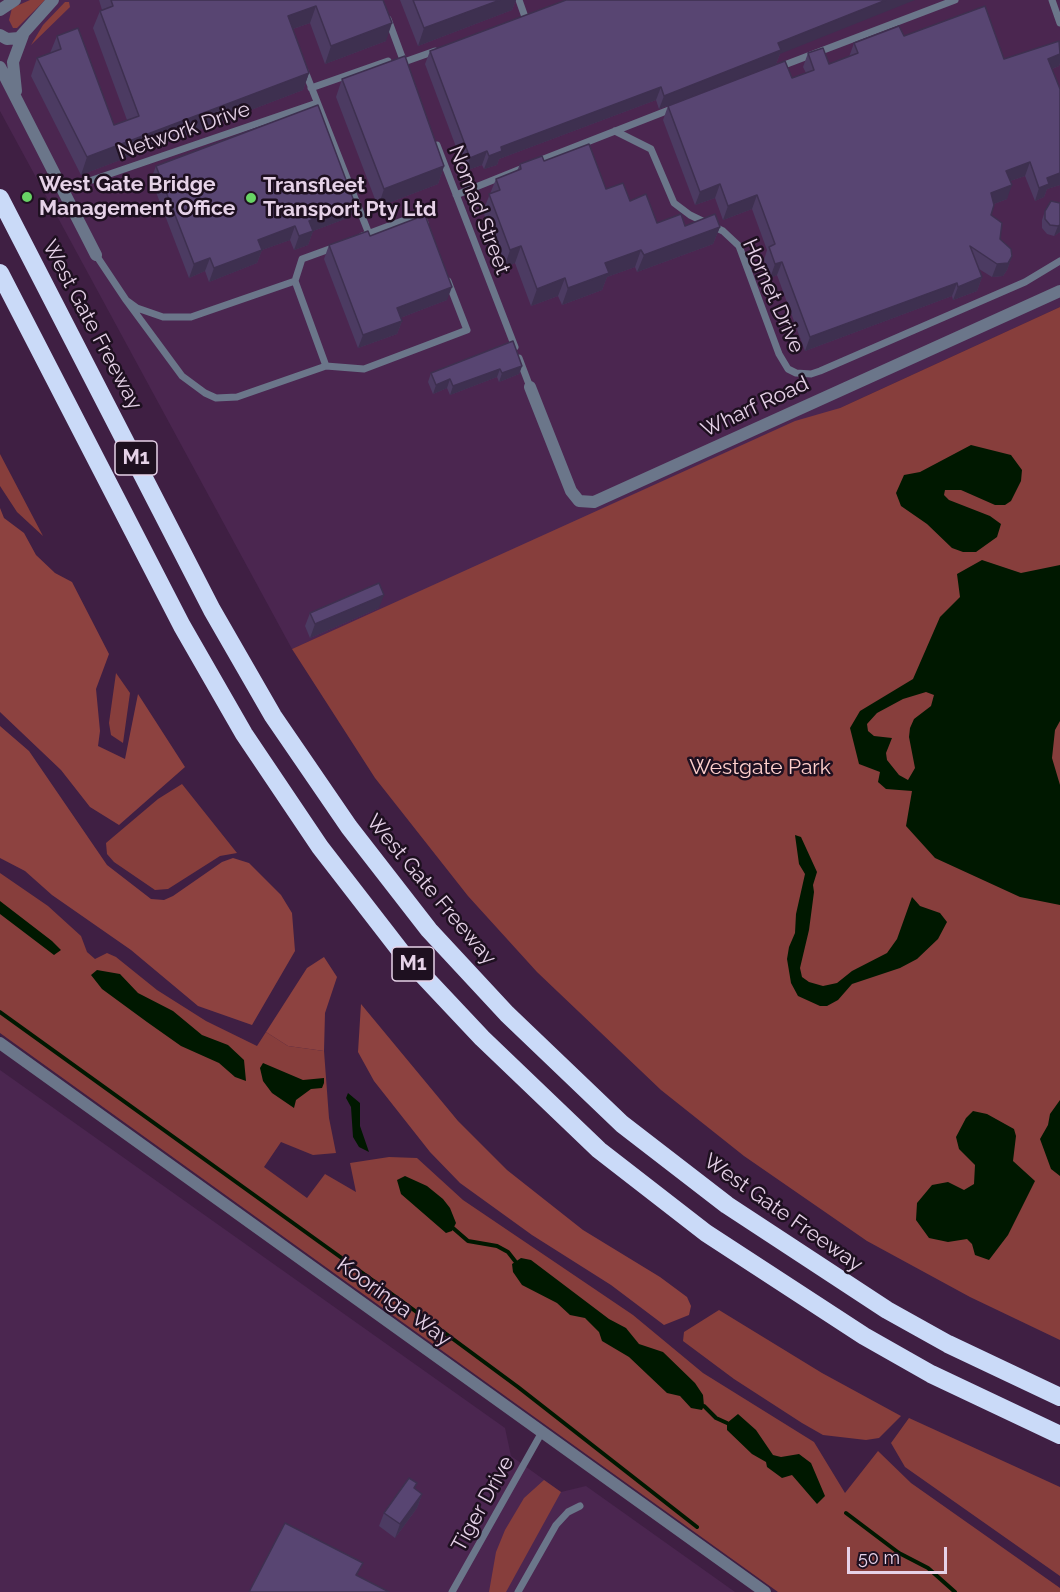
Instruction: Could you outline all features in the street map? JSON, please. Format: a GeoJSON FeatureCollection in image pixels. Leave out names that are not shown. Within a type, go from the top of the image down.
{"type":"FeatureCollection","features":[{"type":"Feature","properties":{"kind":"highway","name":"West Gate Freeway"},"geometry":{"type":"LineString","coordinates":[[0,198],[212,610],[273,716],[349,827],[429,930],[507,1014],[622,1124],[727,1205],[887,1310],[948,1344],[1060,1397]]}},
{"type":"Feature","properties":{"kind":"highway","name":"M1"},"geometry":{"type":"LineString","coordinates":[[0,273],[182,626],[243,734],[320,847],[402,952],[483,1038],[599,1150],[706,1233],[864,1336],[931,1374],[1060,1435]]}},
{"type":"Feature","properties":{"kind":"street"},"geometry":{"type":"LineString","coordinates":[[0,10],[15,0]]}},
{"type":"Feature","properties":{"kind":"street"},"geometry":{"type":"LineString","coordinates":[[17,98],[13,62],[23,35],[53,0]]}},
{"type":"Feature","properties":{"kind":"street"},"geometry":{"type":"LineString","coordinates":[[0,38],[11,40],[23,35]]}},
{"type":"Feature","properties":{"kind":"street"},"geometry":{"type":"LineString","coordinates":[[0,67],[96,255]]}},
{"type":"Feature","properties":{"kind":"street","name":"Wharf Road"},"geometry":{"type":"LineString","coordinates":[[530,387],[571,491],[579,501],[594,502],[1060,291]]}},
{"type":"Feature","properties":{"kind":"street","name":"Kooringa Way"},"geometry":{"type":"LineString","coordinates":[[0,1043],[765,1592]]}},
{"type":"Feature","properties":{"kind":"lane"},"geometry":{"type":"LineString","coordinates":[[519,0],[525,17]]}},
{"type":"Feature","properties":{"kind":"lane"},"geometry":{"type":"LineString","coordinates":[[768,72],[943,2],[955,0]]}},
{"type":"Feature","properties":{"kind":"lane"},"geometry":{"type":"LineString","coordinates":[[1052,0],[1060,23]]}},
{"type":"Feature","properties":{"kind":"lane"},"geometry":{"type":"LineString","coordinates":[[384,10],[408,74]]}},
{"type":"Feature","properties":{"kind":"lane"},"geometry":{"type":"LineString","coordinates":[[514,21],[535,14]]}},
{"type":"Feature","properties":{"kind":"lane"},"geometry":{"type":"LineString","coordinates":[[404,62],[448,46]]}},
{"type":"Feature","properties":{"kind":"lane"},"geometry":{"type":"LineString","coordinates":[[300,58],[369,234]]}},
{"type":"Feature","properties":{"kind":"lane"},"geometry":{"type":"LineString","coordinates":[[311,88],[388,61]]}},
{"type":"Feature","properties":{"kind":"lane","name":"Network Drive"},"geometry":{"type":"LineString","coordinates":[[63,190],[317,103]]}},
{"type":"Feature","properties":{"kind":"lane"},"geometry":{"type":"LineString","coordinates":[[456,195],[678,106]]}},
{"type":"Feature","properties":{"kind":"lane","name":"Hornet Drive"},"geometry":{"type":"LineString","coordinates":[[615,131],[651,148],[674,203],[690,215],[723,231],[739,246],[779,354],[788,369],[796,373],[811,374],[820,371],[1025,282],[1060,261]]}},
{"type":"Feature","properties":{"kind":"lane","name":"Nomad Street"},"geometry":{"type":"LineString","coordinates":[[435,140],[530,387]]}},
{"type":"Feature","properties":{"kind":"lane"},"geometry":{"type":"LineString","coordinates":[[358,238],[421,214],[430,235]]}},
{"type":"Feature","properties":{"kind":"lane"},"geometry":{"type":"LineString","coordinates":[[326,366],[295,281],[303,259],[347,242]]}},
{"type":"Feature","properties":{"kind":"lane"},"geometry":{"type":"LineString","coordinates":[[96,255],[182,376],[216,398],[237,398],[326,366],[364,369],[467,330],[446,277]]}},
{"type":"Feature","properties":{"kind":"lane"},"geometry":{"type":"LineString","coordinates":[[126,300],[150,314],[191,317],[295,281]]}},
{"type":"Feature","properties":{"kind":"lane","name":"Tiger Drive"},"geometry":{"type":"LineString","coordinates":[[452,1592],[542,1432]]}},
{"type":"Feature","properties":{"kind":"lane"},"geometry":{"type":"LineString","coordinates":[[518,1592],[556,1525],[568,1512],[580,1506]]}},
{"type":"Feature","properties":{"kind":"shaded area"},"geometry":{"type":"Polygon","coordinates":[[[0,0],[1060,0],[1060,307],[840,408],[292,649],[0,111],[0,0]]]}},
{"type":"Feature","properties":{"kind":"shaded area"},"geometry":{"type":"Polygon","coordinates":[[[971,445],[1011,455],[1022,470],[1021,481],[1011,501],[1005,505],[995,505],[961,490],[945,490],[944,495],[949,500],[990,516],[1001,524],[997,537],[976,552],[963,552],[952,548],[927,524],[901,506],[896,493],[904,475],[920,472],[971,445]]]}},
{"type":"Feature","properties":{"kind":"shaded area"},"geometry":{"type":"Polygon","coordinates":[[[0,508],[4,518],[24,533],[36,555],[55,573],[72,582],[109,654],[96,689],[100,731],[98,746],[125,759],[138,694],[185,767],[119,825],[90,807],[61,770],[0,712],[0,508]]]}},
{"type":"Feature","properties":{"kind":"shaded area"},"geometry":{"type":"Polygon","coordinates":[[[982,560],[1021,573],[1060,565],[1060,721],[1055,730],[1052,758],[1060,785],[1060,905],[1020,897],[935,858],[906,826],[912,791],[886,789],[878,782],[880,772],[859,764],[850,728],[860,711],[913,679],[940,617],[960,597],[957,574],[982,560]],[[926,692],[903,699],[877,713],[867,724],[868,731],[874,736],[892,738],[886,753],[887,760],[899,775],[908,780],[915,768],[909,737],[910,728],[914,719],[931,706],[934,695],[926,692]]]}},
{"type":"Feature","properties":{"kind":"shaded area"},"geometry":{"type":"Polygon","coordinates":[[[0,726],[29,751],[107,865],[151,899],[164,900],[173,896],[222,862],[233,858],[249,863],[281,895],[292,913],[295,951],[252,1025],[198,1006],[131,950],[52,895],[25,871],[0,858],[0,726]]]}},
{"type":"Feature","properties":{"kind":"shaded area"},"geometry":{"type":"Polygon","coordinates":[[[795,835],[801,837],[817,872],[813,885],[809,930],[800,968],[802,977],[809,982],[823,986],[837,983],[852,971],[887,953],[897,939],[912,897],[920,906],[940,913],[947,922],[938,939],[917,959],[900,968],[852,984],[838,1000],[827,1006],[820,1006],[798,996],[791,983],[787,959],[795,933],[796,914],[805,874],[799,864],[795,835]]]}},
{"type":"Feature","properties":{"kind":"shaded area"},"geometry":{"type":"Polygon","coordinates":[[[0,901],[61,950],[54,955],[0,914],[0,901]]]}},
{"type":"Feature","properties":{"kind":"shaded area"},"geometry":{"type":"Polygon","coordinates":[[[324,957],[337,977],[325,1013],[324,1051],[288,1046],[266,1032],[307,968],[324,957]]]}},
{"type":"Feature","properties":{"kind":"shaded area"},"geometry":{"type":"Polygon","coordinates":[[[97,970],[120,974],[138,993],[173,1011],[202,1035],[228,1045],[244,1060],[246,1081],[235,1077],[219,1063],[181,1046],[102,989],[91,975],[97,970]]]}},
{"type":"Feature","properties":{"kind":"shaded area"},"geometry":{"type":"Polygon","coordinates":[[[361,1004],[458,1121],[507,1170],[583,1230],[660,1277],[687,1297],[691,1306],[689,1315],[664,1325],[611,1285],[532,1235],[460,1183],[430,1152],[374,1081],[358,1052],[361,1004]]]}},
{"type":"Feature","properties":{"kind":"shaded area"},"geometry":{"type":"Polygon","coordinates":[[[263,1063],[303,1080],[324,1078],[324,1083],[322,1088],[311,1089],[296,1100],[294,1108],[272,1093],[263,1081],[260,1068],[263,1063]]]}},
{"type":"Feature","properties":{"kind":"shaded area"},"geometry":{"type":"Polygon","coordinates":[[[0,1070],[505,1428],[511,1456],[561,1492],[586,1486],[735,1592],[0,1592],[0,1070]]]}},
{"type":"Feature","properties":{"kind":"shaded area"},"geometry":{"type":"Polygon","coordinates":[[[348,1093],[360,1103],[360,1126],[369,1152],[359,1147],[353,1137],[351,1107],[346,1098],[348,1093]]]}},
{"type":"Feature","properties":{"kind":"shaded area"},"geometry":{"type":"Polygon","coordinates":[[[1060,1100],[1060,1176],[1051,1169],[1040,1139],[1048,1125],[1050,1114],[1060,1100]]]}},
{"type":"Feature","properties":{"kind":"shaded area"},"geometry":{"type":"Polygon","coordinates":[[[973,1111],[987,1114],[1014,1129],[1016,1136],[1013,1161],[1035,1181],[1008,1235],[989,1260],[975,1255],[972,1244],[967,1239],[948,1242],[929,1238],[916,1220],[917,1203],[932,1185],[948,1182],[964,1190],[974,1184],[975,1165],[959,1149],[956,1137],[966,1118],[973,1111]]]}},
{"type":"Feature","properties":{"kind":"shaded area"},"geometry":{"type":"Polygon","coordinates":[[[405,1176],[427,1186],[443,1199],[450,1208],[456,1223],[452,1231],[446,1233],[401,1194],[397,1180],[405,1176]]]}},
{"type":"Feature","properties":{"kind":"shaded area"},"geometry":{"type":"Polygon","coordinates":[[[521,1258],[531,1260],[609,1319],[626,1328],[639,1344],[663,1352],[695,1383],[703,1395],[702,1410],[691,1408],[680,1396],[667,1393],[629,1357],[602,1341],[599,1332],[585,1318],[570,1315],[557,1303],[522,1285],[513,1272],[512,1264],[521,1258]]]}},
{"type":"Feature","properties":{"kind":"shaded area"},"geometry":{"type":"Polygon","coordinates":[[[738,1414],[756,1430],[773,1455],[781,1457],[799,1454],[811,1463],[825,1496],[817,1504],[792,1475],[782,1478],[727,1430],[727,1423],[738,1414]]]}},
{"type":"Feature","properties":{"kind":"green space"},"geometry":{"type":"Polygon","coordinates":[[[30,0],[45,0],[17,28],[13,28],[9,20],[12,8],[30,0]]]}},
{"type":"Feature","properties":{"kind":"green space"},"geometry":{"type":"Polygon","coordinates":[[[65,2],[69,2],[70,7],[31,45],[43,25],[65,2]]]}},
{"type":"Feature","properties":{"kind":"green space","name":"Westgate Park"},"geometry":{"type":"Polygon","coordinates":[[[1060,307],[1060,1340],[970,1297],[867,1241],[744,1156],[661,1090],[537,972],[468,896],[375,778],[292,649],[795,421],[840,408],[1060,307]]]}},
{"type":"Feature","properties":{"kind":"green space"},"geometry":{"type":"Polygon","coordinates":[[[0,454],[43,536],[17,512],[0,486],[0,454]]]}},
{"type":"Feature","properties":{"kind":"green space"},"geometry":{"type":"Polygon","coordinates":[[[116,673],[130,693],[123,743],[111,735],[109,723],[116,673]]]}},
{"type":"Feature","properties":{"kind":"green space"},"geometry":{"type":"Polygon","coordinates":[[[182,784],[237,853],[220,856],[168,889],[155,890],[114,862],[107,854],[106,843],[158,799],[182,784]]]}},
{"type":"Feature","properties":{"kind":"green space"},"geometry":{"type":"Polygon","coordinates":[[[0,873],[48,906],[81,936],[87,952],[95,959],[107,953],[116,957],[157,990],[206,1021],[257,1046],[266,1032],[288,1046],[324,1051],[329,1118],[336,1153],[313,1155],[281,1142],[264,1167],[307,1198],[325,1174],[356,1192],[350,1163],[389,1157],[417,1158],[463,1200],[633,1315],[703,1373],[814,1442],[845,1493],[878,1451],[911,1483],[1060,1588],[1060,1592],[778,1592],[0,1033],[0,873]]]}},
{"type":"Feature","properties":{"kind":"green space"},"geometry":{"type":"Polygon","coordinates":[[[719,1310],[822,1373],[901,1416],[879,1438],[866,1440],[823,1435],[802,1423],[734,1379],[683,1341],[684,1332],[719,1310]]]}},
{"type":"Feature","properties":{"kind":"green space"},"geometry":{"type":"Polygon","coordinates":[[[909,1418],[1060,1487],[1060,1576],[905,1467],[891,1443],[909,1418]]]}},
{"type":"Feature","properties":{"kind":"green space"},"geometry":{"type":"Polygon","coordinates":[[[544,1480],[561,1492],[506,1592],[489,1592],[496,1552],[505,1530],[524,1498],[544,1480]]]}},
{"type":"Feature","properties":{"kind":"building"},"geometry":{"type":"Polygon","coordinates":[[[111,0],[383,0],[392,23],[331,46],[316,6],[288,16],[309,73],[87,157],[37,58],[61,49],[57,36],[78,28],[114,125],[139,116],[100,11],[113,6],[111,0]]]}},
{"type":"Feature","properties":{"kind":"building"},"geometry":{"type":"Polygon","coordinates":[[[413,0],[500,0],[424,28],[413,0]]]}},
{"type":"Feature","properties":{"kind":"building"},"geometry":{"type":"Polygon","coordinates":[[[566,0],[886,0],[778,43],[781,50],[664,96],[661,87],[501,147],[502,151],[489,156],[487,151],[470,158],[430,51],[566,0]]]}},
{"type":"Feature","properties":{"kind":"building"},"geometry":{"type":"Polygon","coordinates":[[[985,6],[1004,59],[1059,41],[1060,54],[1048,59],[1060,89],[1060,173],[1047,178],[1049,184],[1039,188],[1030,162],[1006,171],[1012,185],[991,193],[994,205],[991,215],[1002,223],[1000,239],[1011,249],[1012,256],[1008,263],[997,264],[970,246],[982,277],[958,287],[957,283],[810,337],[782,262],[775,264],[769,247],[775,244],[757,195],[728,206],[720,184],[700,192],[668,106],[785,61],[792,78],[814,70],[808,53],[823,48],[829,64],[858,53],[854,43],[899,26],[904,36],[985,6]]]}},
{"type":"Feature","properties":{"kind":"building"},"geometry":{"type":"Polygon","coordinates":[[[405,56],[444,166],[384,189],[342,79],[405,56]]]}},
{"type":"Feature","properties":{"kind":"building","name":"Transfleet Transport Pty Ltd"},"geometry":{"type":"Polygon","coordinates":[[[318,105],[355,204],[309,221],[313,231],[299,236],[295,226],[258,240],[262,250],[214,268],[210,258],[194,264],[156,166],[318,105]]]}},
{"type":"Feature","properties":{"kind":"building"},"geometry":{"type":"Polygon","coordinates":[[[589,144],[606,189],[623,183],[630,201],[646,194],[657,223],[681,214],[685,226],[715,214],[720,227],[644,255],[641,250],[605,263],[609,273],[568,288],[565,278],[537,289],[521,246],[510,250],[489,194],[500,190],[496,179],[521,169],[520,164],[542,156],[544,161],[589,144]]]}},
{"type":"Feature","properties":{"kind":"building"},"geometry":{"type":"Polygon","coordinates":[[[1051,201],[1060,203],[1060,225],[1058,226],[1050,225],[1045,219],[1045,211],[1051,201]]]}},
{"type":"Feature","properties":{"kind":"building","name":"Transfleet Transport Pty Ltd"},"geometry":{"type":"Polygon","coordinates":[[[425,215],[452,287],[397,308],[402,321],[363,335],[329,245],[368,231],[370,236],[425,215]]]}},
{"type":"Feature","properties":{"kind":"building"},"geometry":{"type":"Polygon","coordinates":[[[513,341],[522,366],[502,373],[500,369],[453,386],[450,379],[436,385],[431,373],[513,341]]]}},
{"type":"Feature","properties":{"kind":"building"},"geometry":{"type":"Polygon","coordinates":[[[379,583],[384,595],[315,624],[310,613],[379,583]]]}},
{"type":"Feature","properties":{"kind":"building"},"geometry":{"type":"Polygon","coordinates":[[[409,1478],[417,1483],[414,1488],[422,1494],[400,1524],[384,1513],[409,1478]]]}},
{"type":"Feature","properties":{"kind":"building"},"geometry":{"type":"Polygon","coordinates":[[[285,1523],[363,1563],[356,1575],[389,1592],[249,1592],[285,1523]]]}},
{"type":"Feature","properties":{"kind":"waterway"},"geometry":{"type":"LineString","coordinates":[[0,1012],[518,1387],[697,1527]]}},
{"type":"Feature","properties":{"kind":"waterway"},"geometry":{"type":"LineString","coordinates":[[453,1228],[468,1241],[497,1246],[508,1252],[515,1261]]}},
{"type":"Feature","properties":{"kind":"waterway"},"geometry":{"type":"LineString","coordinates":[[704,1406],[716,1418],[727,1423]]}},
{"type":"Feature","properties":{"kind":"waterway"},"geometry":{"type":"LineString","coordinates":[[846,1513],[899,1553],[928,1568],[955,1592]]}},
{"type":"Feature","properties":{"kind":"place","name":"West Gate Bridge Management Office"},"geometry":{"type":"Point","coordinates":[27,197]}},
{"type":"Feature","properties":{"kind":"place","name":"Transfleet Transport Pty Ltd"},"geometry":{"type":"Point","coordinates":[251,198]}}]}
